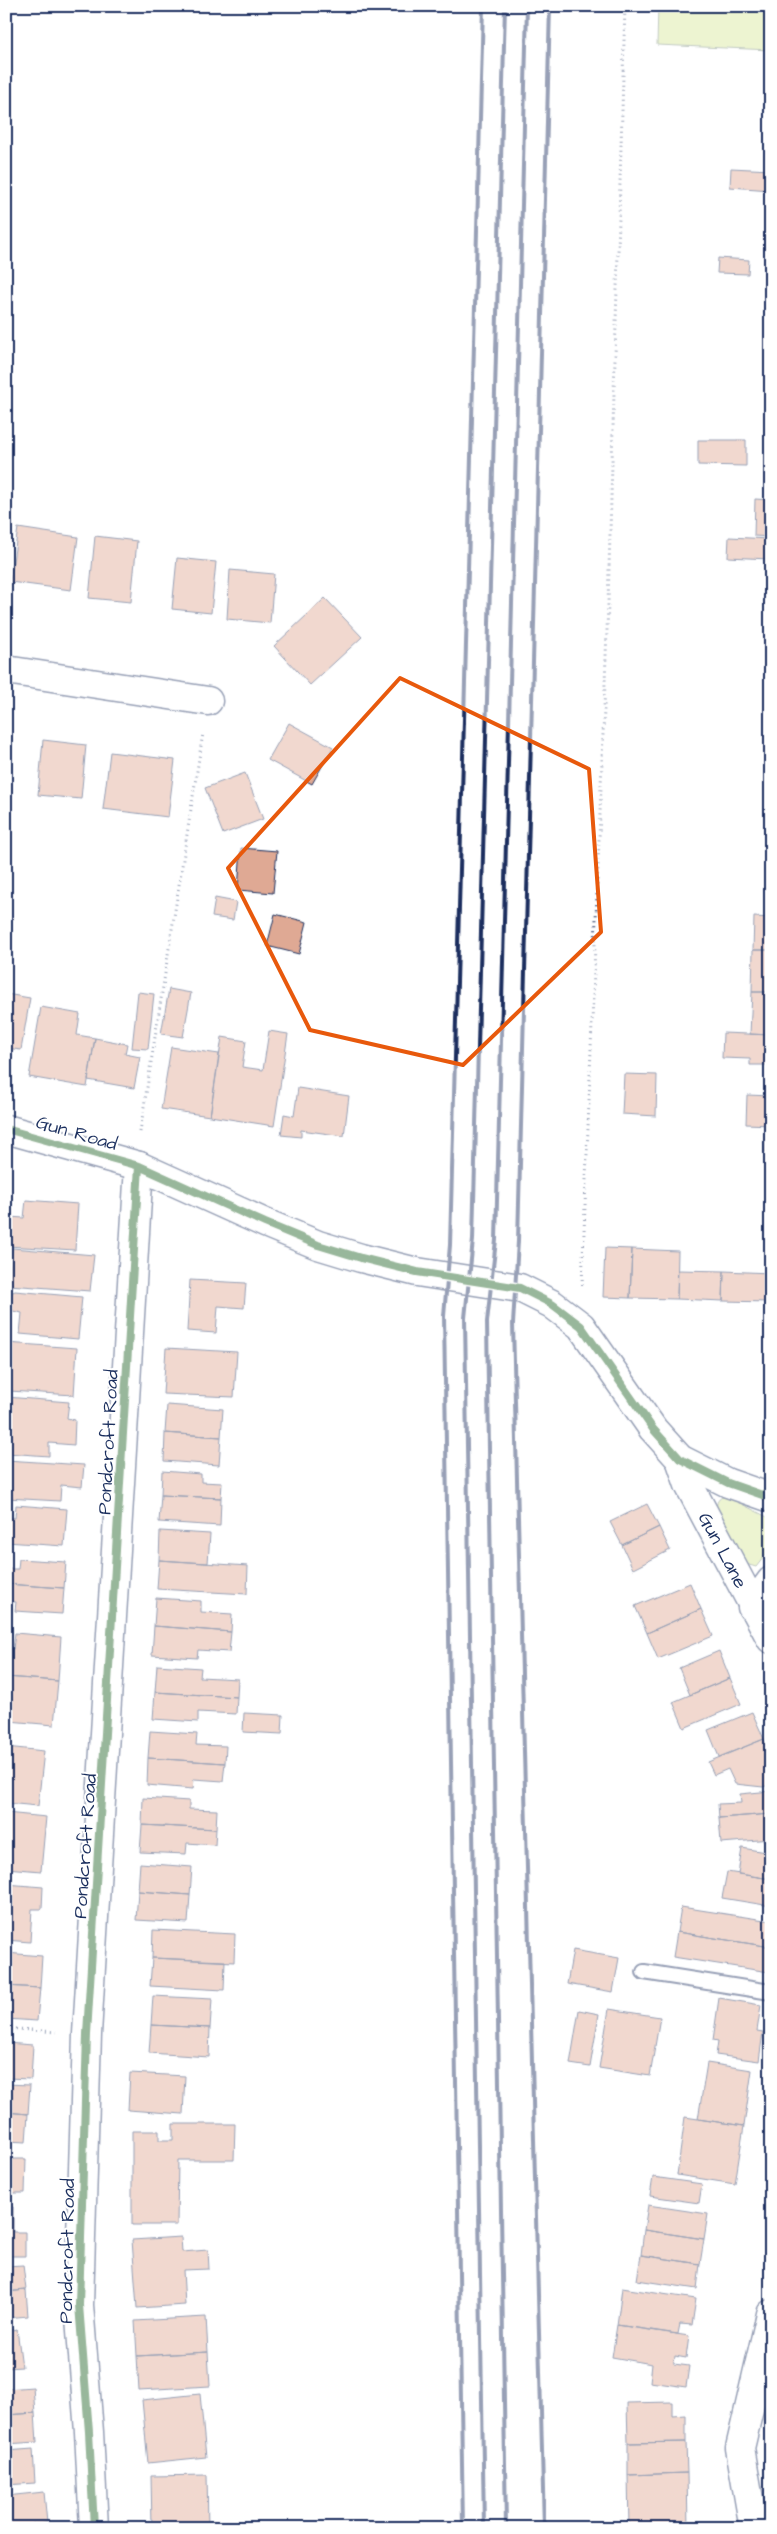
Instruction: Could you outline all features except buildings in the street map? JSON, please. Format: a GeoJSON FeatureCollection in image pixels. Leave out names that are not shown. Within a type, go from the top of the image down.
{"type":"FeatureCollection","features":[{"type":"Feature","properties":{"kind":"street"},"geometry":{"type":"LineString","coordinates":[[6,670],[208,701]]}},
{"type":"Feature","properties":{"kind":"street","name":"Gun Road"},"geometry":{"type":"LineString","coordinates":[[6,1128],[139,1166],[318,1245],[417,1272],[520,1288],[552,1304],[581,1326],[653,1428],[680,1459]]}},
{"type":"Feature","properties":{"kind":"street","name":"Pondcroft Road"},"geometry":{"type":"LineString","coordinates":[[94,2528],[79,2305],[87,2034],[139,1166]]}},
{"type":"Feature","properties":{"kind":"street"},"geometry":{"type":"LineString","coordinates":[[680,1459],[728,1483],[771,1498]]}},
{"type":"Feature","properties":{"kind":"street","name":"Gun Lane"},"geometry":{"type":"LineString","coordinates":[[680,1459],[689,1485],[752,1607],[771,1639]]}},
{"type":"Feature","properties":{"kind":"street"},"geometry":{"type":"LineString","coordinates":[[752,1607],[771,1581]]}},
{"type":"Feature","properties":{"kind":"street"},"geometry":{"type":"LineString","coordinates":[[754,2528],[740,2448],[771,2314]]}},
{"type":"Feature","properties":{"kind":"lane"},"geometry":{"type":"LineString","coordinates":[[644,1972],[771,1992]]}},
{"type":"Feature","properties":{"kind":"path"},"geometry":{"type":"LineString","coordinates":[[581,1326],[608,594],[625,6]]}},
{"type":"Feature","properties":{"kind":"path"},"geometry":{"type":"LineString","coordinates":[[694,6],[771,8]]}},
{"type":"Feature","properties":{"kind":"path"},"geometry":{"type":"LineString","coordinates":[[139,1166],[139,1139],[208,701]]}},
{"type":"Feature","properties":{"kind":"path"},"geometry":{"type":"LineString","coordinates":[[6,2028],[87,2034]]}},
{"type":"Feature","properties":{"kind":"highlighted area"},"geometry":{"type":"Polygon","coordinates":[[[400,678],[589,769],[601,932],[463,1065],[310,1030],[228,868],[400,678]]]}},
{"type":"Feature","properties":{"kind":"green space"},"geometry":{"type":"Polygon","coordinates":[[[658,6],[771,6],[771,50],[657,45],[658,6]]]}},
{"type":"Feature","properties":{"kind":"green space"},"geometry":{"type":"Polygon","coordinates":[[[726,1496],[771,1519],[771,1548],[756,1567],[746,1564],[716,1510],[718,1501],[726,1496]]]}},
{"type":"Feature","properties":{"kind":"railway"},"geometry":{"type":"LineString","coordinates":[[463,2528],[444,1316],[450,1245],[483,6]]}},
{"type":"Feature","properties":{"kind":"railway"},"geometry":{"type":"LineString","coordinates":[[484,2528],[465,1318],[473,1240],[505,6]]}},
{"type":"Feature","properties":{"kind":"railway"},"geometry":{"type":"LineString","coordinates":[[506,2528],[487,1322],[496,1240],[527,6]]}},
{"type":"Feature","properties":{"kind":"railway"},"geometry":{"type":"LineString","coordinates":[[544,2528],[513,1324],[518,1241],[550,6]]}},
{"type":"Feature","properties":{"kind":"cycle path"},"geometry":{"type":"LineString","coordinates":[[6,1129],[139,1166],[318,1245],[417,1272],[520,1288],[552,1304],[581,1326],[653,1429],[680,1459],[728,1483],[771,1498]]}},
{"type":"Feature","properties":{"kind":"cycle path"},"geometry":{"type":"LineString","coordinates":[[94,2528],[79,2305],[87,2034],[139,1166]]}}]}
